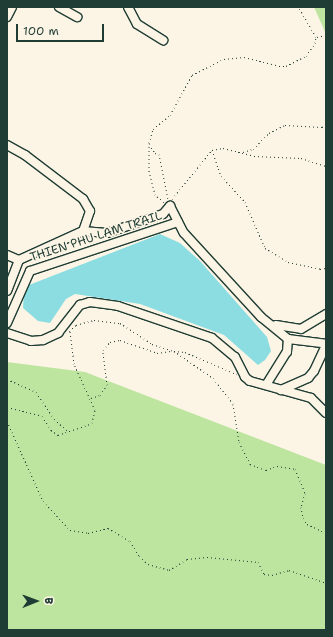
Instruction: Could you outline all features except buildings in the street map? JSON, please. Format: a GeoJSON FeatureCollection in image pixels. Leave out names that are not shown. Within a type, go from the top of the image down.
{"type":"FeatureCollection","features":[{"type":"Feature","properties":{"kind":"street"},"geometry":{"type":"LineString","coordinates":[[7,17],[12,7]]}},
{"type":"Feature","properties":{"kind":"street"},"geometry":{"type":"LineString","coordinates":[[59,7],[77,17]]}},
{"type":"Feature","properties":{"kind":"street"},"geometry":{"type":"LineString","coordinates":[[128,7],[137,24],[163,40]]}},
{"type":"Feature","properties":{"kind":"street"},"geometry":{"type":"LineString","coordinates":[[7,145],[40,166],[89,206],[88,218],[83,231]]}},
{"type":"Feature","properties":{"kind":"street"},"geometry":{"type":"LineString","coordinates":[[7,291],[19,260],[83,231],[107,233],[163,214],[170,206],[178,222],[228,283],[269,323],[288,339],[326,345],[314,371],[308,378],[281,390]]}},
{"type":"Feature","properties":{"kind":"street","name":"THIEN PHU LAM TRAIL"},"geometry":{"type":"LineString","coordinates":[[7,323],[30,271],[178,222]]}},
{"type":"Feature","properties":{"kind":"street"},"geometry":{"type":"LineString","coordinates":[[7,255],[19,260]]}},
{"type":"Feature","properties":{"kind":"street"},"geometry":{"type":"LineString","coordinates":[[7,333],[31,341],[44,340],[58,333],[80,305],[90,302],[104,303],[212,338],[235,357],[244,377],[310,398],[326,413]]}},
{"type":"Feature","properties":{"kind":"street"},"geometry":{"type":"LineString","coordinates":[[269,323],[284,328],[301,329],[326,314]]}},
{"type":"Feature","properties":{"kind":"street"},"geometry":{"type":"LineString","coordinates":[[266,385],[287,352],[288,339]]}},
{"type":"Feature","properties":{"kind":"path"},"geometry":{"type":"LineString","coordinates":[[170,206],[155,195],[149,171],[148,143],[153,129],[170,115],[192,75],[224,59],[244,57],[279,66],[286,66],[306,56],[315,43],[316,37],[299,7]]}},
{"type":"Feature","properties":{"kind":"path"},"geometry":{"type":"LineString","coordinates":[[316,37],[326,35]]}},
{"type":"Feature","properties":{"kind":"path"},"geometry":{"type":"LineString","coordinates":[[241,152],[253,149],[269,133],[285,125],[322,127],[326,125]]}},
{"type":"Feature","properties":{"kind":"path"},"geometry":{"type":"LineString","coordinates":[[148,143],[155,153],[159,154],[170,206]]}},
{"type":"Feature","properties":{"kind":"path"},"geometry":{"type":"LineString","coordinates":[[170,206],[178,190],[212,150],[223,148],[254,156],[301,158],[326,166]]}},
{"type":"Feature","properties":{"kind":"path"},"geometry":{"type":"LineString","coordinates":[[212,150],[221,176],[245,202],[265,248],[288,262],[320,269],[326,268]]}},
{"type":"Feature","properties":{"kind":"path"},"geometry":{"type":"LineString","coordinates":[[65,333],[86,322],[112,321],[127,326],[152,344],[172,351],[213,378],[233,404],[239,442],[250,464],[266,470],[277,466],[295,469],[305,492],[301,507],[303,518],[307,524],[326,533]]}},
{"type":"Feature","properties":{"kind":"path"},"geometry":{"type":"LineString","coordinates":[[7,408],[42,416],[51,430],[58,434],[92,423],[95,410],[74,364],[70,330]]}},
{"type":"Feature","properties":{"kind":"path"},"geometry":{"type":"LineString","coordinates":[[90,398],[100,395],[107,385],[103,350],[110,342],[120,340],[157,353],[172,351],[185,352],[227,372],[244,377]]}},
{"type":"Feature","properties":{"kind":"path"},"geometry":{"type":"LineString","coordinates":[[7,379],[36,392],[54,419],[68,431]]}},
{"type":"Feature","properties":{"kind":"path"},"geometry":{"type":"LineString","coordinates":[[7,422],[43,502],[70,530],[88,533],[108,528],[130,541],[139,556],[148,564],[169,570],[187,559],[207,557],[258,562],[264,574],[272,575],[289,570],[326,583]]}},
{"type":"Feature","properties":{"kind":"green space"},"geometry":{"type":"Polygon","coordinates":[[[314,7],[326,7],[326,34],[314,7]]]}},
{"type":"Feature","properties":{"kind":"green space"},"geometry":{"type":"Polygon","coordinates":[[[7,362],[85,372],[326,465],[326,630],[7,630],[7,362]]]}},
{"type":"Feature","properties":{"kind":"water"},"geometry":{"type":"Polygon","coordinates":[[[160,234],[180,243],[200,261],[267,337],[271,351],[265,360],[258,365],[224,335],[140,304],[75,294],[66,299],[50,323],[38,321],[23,308],[24,291],[29,285],[160,234]]]}}]}
